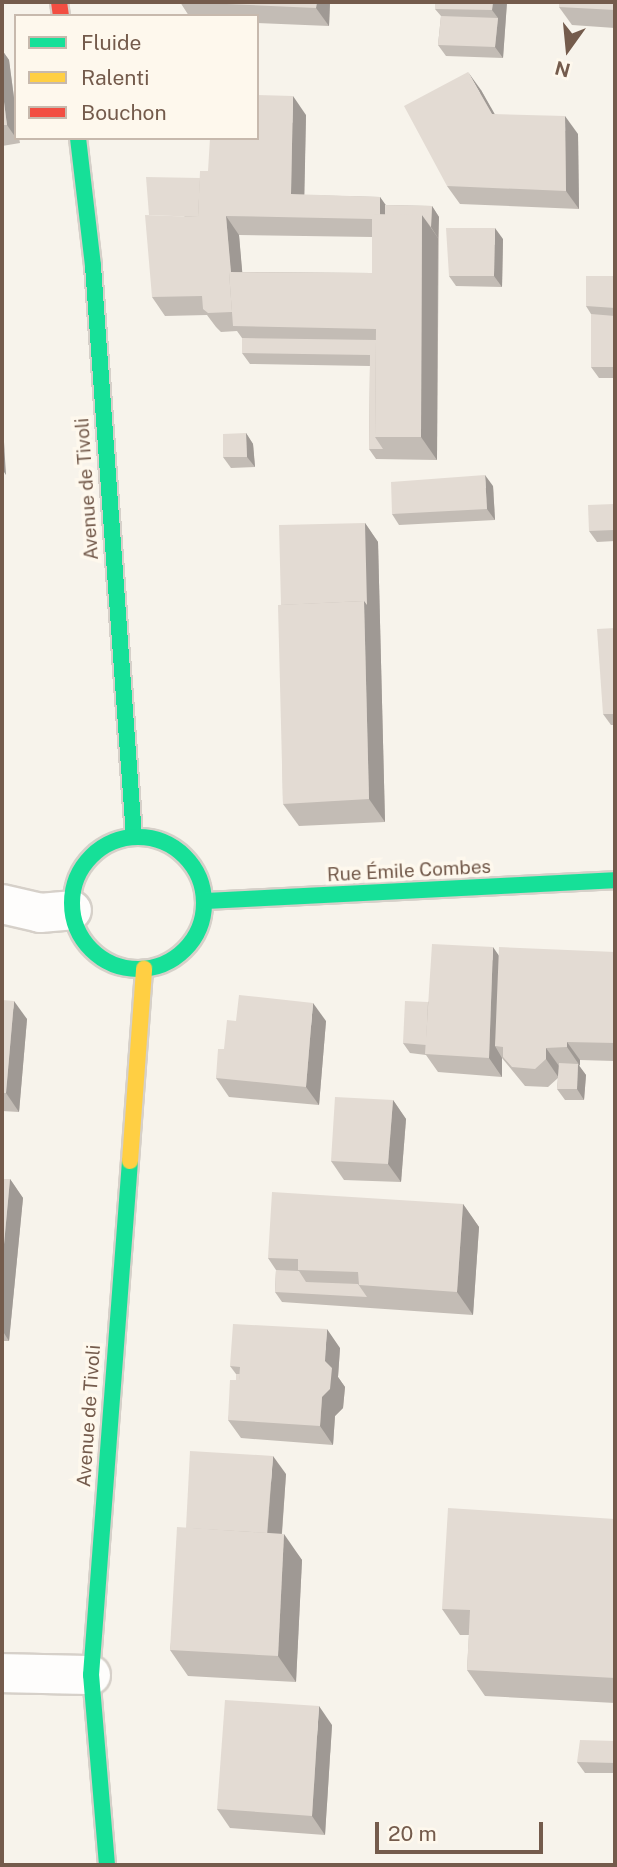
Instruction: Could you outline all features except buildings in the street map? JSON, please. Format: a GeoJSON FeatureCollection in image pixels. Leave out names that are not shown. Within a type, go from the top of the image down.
{"type":"FeatureCollection","features":[{"type":"Feature","properties":{"kind":"street","name":"Avenue de Tivoli"},"geometry":{"type":"LineString","coordinates":[[78,140],[93,266],[134,837]]}},
{"type":"Feature","properties":{"kind":"street"},"geometry":{"type":"LineString","coordinates":[[134,837],[155,840],[174,848],[190,862],[200,880],[204,901],[202,921],[193,940],[180,955],[162,966],[144,970],[122,967],[103,960],[82,938],[72,911],[73,888],[81,869],[95,853],[113,842],[134,837]]}},
{"type":"Feature","properties":{"kind":"street","name":"Rue Émile Combes"},"geometry":{"type":"LineString","coordinates":[[204,901],[615,880]]}},
{"type":"Feature","properties":{"kind":"street"},"geometry":{"type":"LineString","coordinates":[[2,904],[40,913],[72,911]]}},
{"type":"Feature","properties":{"kind":"street","name":"Avenue de Tivoli"},"geometry":{"type":"LineString","coordinates":[[107,1865],[91,1675],[144,970]]}},
{"type":"Feature","properties":{"kind":"street"},"geometry":{"type":"LineString","coordinates":[[2,1673],[91,1675]]}},
{"type":"Feature","properties":{"kind":"traffic: fast"},"geometry":{"type":"LineString","coordinates":[[78,140],[93,266],[134,837]]}},
{"type":"Feature","properties":{"kind":"traffic: fast"},"geometry":{"type":"LineString","coordinates":[[138,837],[163,842],[185,856],[199,878],[204,903],[199,928],[185,950],[163,964],[138,969],[113,964],[91,950],[77,928],[72,903],[77,878],[91,856],[113,842],[138,837]]}},
{"type":"Feature","properties":{"kind":"traffic: fast"},"geometry":{"type":"LineString","coordinates":[[204,901],[615,880]]}},
{"type":"Feature","properties":{"kind":"traffic: fast"},"geometry":{"type":"LineString","coordinates":[[107,1865],[91,1675],[130,1161]]}},
{"type":"Feature","properties":{"kind":"traffic: slow"},"geometry":{"type":"LineString","coordinates":[[130,1161],[144,969]]}},
{"type":"Feature","properties":{"kind":"traffic: jam"},"geometry":{"type":"LineString","coordinates":[[59,2],[61,14]]}}]}
